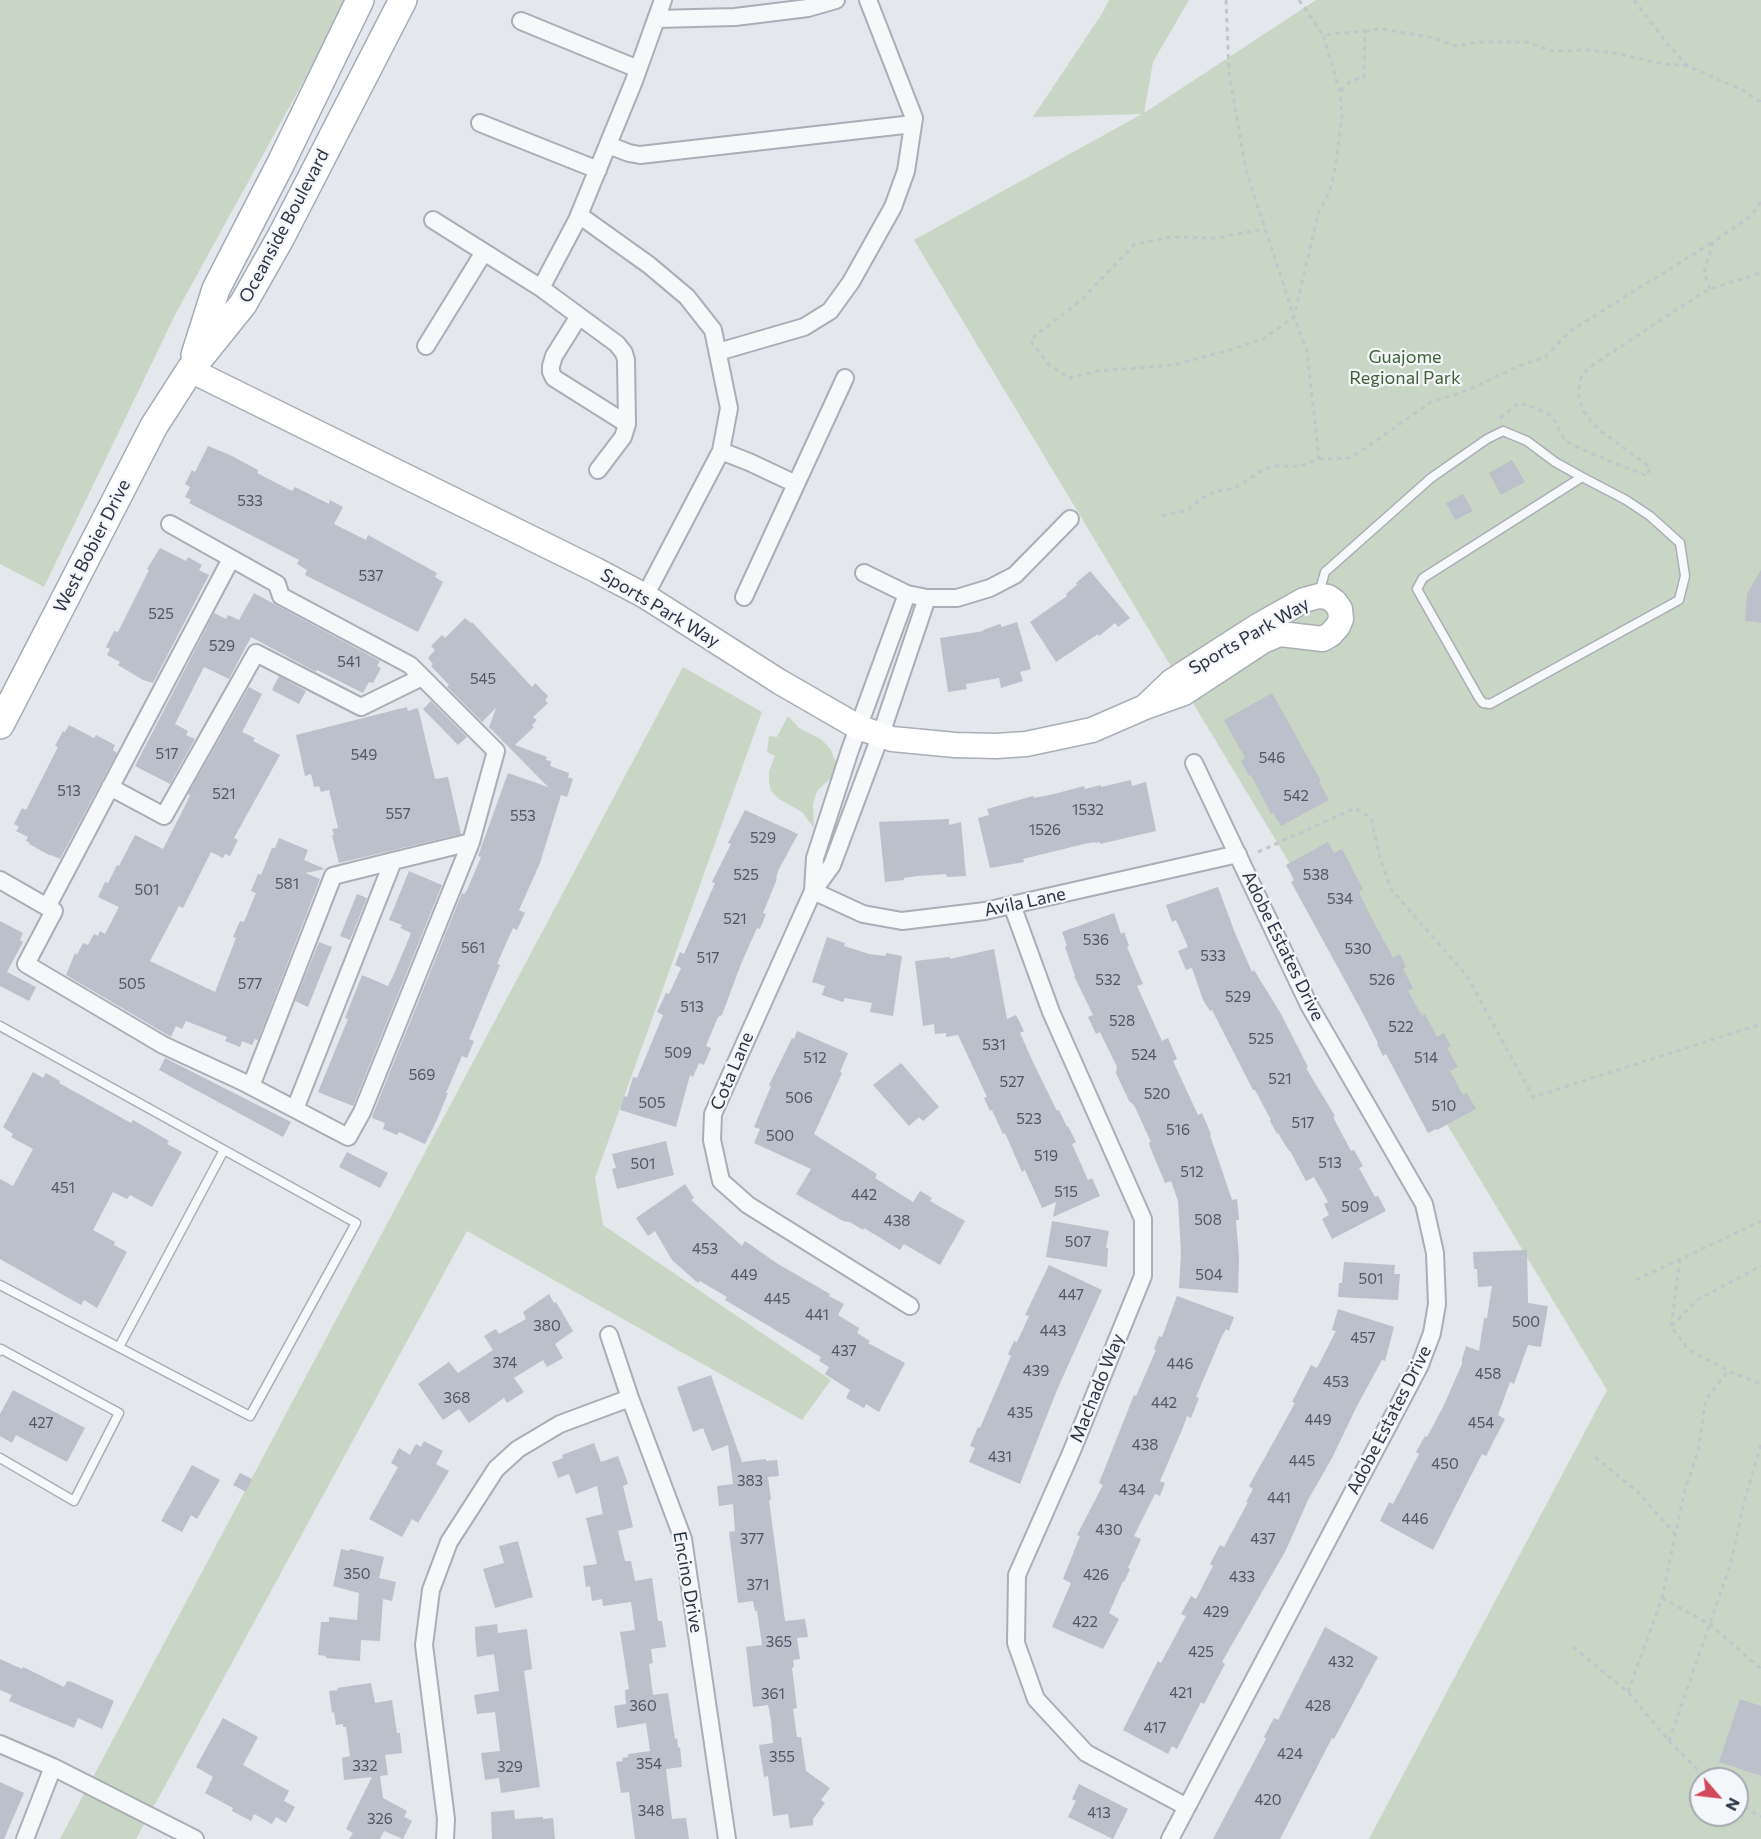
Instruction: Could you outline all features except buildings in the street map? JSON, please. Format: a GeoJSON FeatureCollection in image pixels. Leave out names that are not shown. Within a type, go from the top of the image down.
{"type":"FeatureCollection","features":[{"type":"Feature","properties":{"kind":"main road","name":"Oceanside Boulevard"},"geometry":{"type":"LineString","coordinates":[[190,370],[216,289],[280,165],[360,0]]}},
{"type":"Feature","properties":{"kind":"main road","name":"Oceanside Boulevard"},"geometry":{"type":"LineString","coordinates":[[190,370],[243,304],[281,237],[403,0]]}},
{"type":"Feature","properties":{"kind":"main road","name":"West Bobier Drive"},"geometry":{"type":"LineString","coordinates":[[0,725],[154,426],[190,370]]}},
{"type":"Feature","properties":{"kind":"street"},"geometry":{"type":"LineString","coordinates":[[541,288],[579,215],[638,69],[663,0]]}},
{"type":"Feature","properties":{"kind":"street"},"geometry":{"type":"LineString","coordinates":[[656,19],[735,16],[808,8],[836,0]]}},
{"type":"Feature","properties":{"kind":"street"},"geometry":{"type":"LineString","coordinates":[[718,352],[804,327],[830,311],[851,282],[893,207],[906,171],[914,118],[868,0]]}},
{"type":"Feature","properties":{"kind":"street"},"geometry":{"type":"LineString","coordinates":[[521,21],[638,69]]}},
{"type":"Feature","properties":{"kind":"street"},"geometry":{"type":"LineString","coordinates":[[480,123],[598,170]]}},
{"type":"Feature","properties":{"kind":"street"},"geometry":{"type":"LineString","coordinates":[[608,145],[640,155],[913,124]]}},
{"type":"Feature","properties":{"kind":"street"},"geometry":{"type":"LineString","coordinates":[[579,215],[649,265],[687,297],[713,330],[729,408],[721,451],[645,596]]}},
{"type":"Feature","properties":{"kind":"street"},"geometry":{"type":"LineString","coordinates":[[433,220],[541,288],[617,344],[624,353],[627,424],[623,436],[598,470]]}},
{"type":"Feature","properties":{"kind":"street"},"geometry":{"type":"LineString","coordinates":[[426,346],[484,252]]}},
{"type":"Feature","properties":{"kind":"street"},"geometry":{"type":"LineString","coordinates":[[579,316],[554,356],[551,372],[554,378],[627,424]]}},
{"type":"Feature","properties":{"kind":"street","name":"Sports Park Way"},"geometry":{"type":"LineString","coordinates":[[190,370],[645,596],[780,682],[870,731],[892,739],[996,746],[1026,744],[1092,730],[1184,693],[1263,641],[1280,634],[1323,639],[1338,626],[1341,619],[1340,609],[1328,597],[1318,596],[1304,600],[1246,633],[1172,681],[1145,707]]}},
{"type":"Feature","properties":{"kind":"street"},"geometry":{"type":"LineString","coordinates":[[744,597],[845,378]]}},
{"type":"Feature","properties":{"kind":"street"},"geometry":{"type":"LineString","coordinates":[[721,451],[796,484]]}},
{"type":"Feature","properties":{"kind":"street"},"geometry":{"type":"LineString","coordinates":[[864,573],[907,594],[927,598],[957,598],[990,588],[1015,575],[1070,519]]}},
{"type":"Feature","properties":{"kind":"street"},"geometry":{"type":"LineString","coordinates":[[0,880],[54,911],[26,964],[163,1045],[251,1086],[348,1137],[362,1112],[471,842],[496,751],[410,665],[280,596],[277,584],[170,524]]}},
{"type":"Feature","properties":{"kind":"street"},"geometry":{"type":"LineString","coordinates":[[46,907],[231,558]]}},
{"type":"Feature","properties":{"kind":"street"},"geometry":{"type":"LineString","coordinates":[[870,731],[907,594]]}},
{"type":"Feature","properties":{"kind":"street"},"geometry":{"type":"LineString","coordinates":[[870,731],[927,598]]}},
{"type":"Feature","properties":{"kind":"street"},"geometry":{"type":"LineString","coordinates":[[110,787],[164,816],[256,653],[361,707],[422,677]]}},
{"type":"Feature","properties":{"kind":"street","name":"Cota Lane"},"geometry":{"type":"LineString","coordinates":[[813,891],[815,858],[870,731]]}},
{"type":"Feature","properties":{"kind":"street","name":"Cota Lane"},"geometry":{"type":"LineString","coordinates":[[870,731],[832,865],[813,891],[712,1114],[711,1140],[721,1181],[748,1205],[910,1306]]}},
{"type":"Feature","properties":{"kind":"street","name":"Adobe Estates Drive"},"geometry":{"type":"LineString","coordinates":[[1170,1839],[1415,1375],[1432,1332],[1437,1304],[1435,1253],[1424,1204],[1309,1005],[1194,763]]}},
{"type":"Feature","properties":{"kind":"street"},"geometry":{"type":"LineString","coordinates":[[251,1086],[333,876],[471,842]]}},
{"type":"Feature","properties":{"kind":"street","name":"Avila Lane"},"geometry":{"type":"LineString","coordinates":[[813,891],[863,914],[902,921],[985,911],[1239,854]]}},
{"type":"Feature","properties":{"kind":"street"},"geometry":{"type":"LineString","coordinates":[[295,1109],[393,861]]}},
{"type":"Feature","properties":{"kind":"street","name":"Machado Way"},"geometry":{"type":"LineString","coordinates":[[1012,905],[1051,1012],[1143,1219],[1143,1276],[1071,1453],[1017,1575],[1016,1643],[1036,1698],[1086,1753],[1187,1807]]}},
{"type":"Feature","properties":{"kind":"street","name":"Encino Drive"},"geometry":{"type":"LineString","coordinates":[[609,1335],[683,1539],[727,1839]]}},
{"type":"Feature","properties":{"kind":"street"},"geometry":{"type":"LineString","coordinates":[[445,1839],[446,1819],[424,1645],[431,1590],[449,1542],[496,1469],[518,1449],[560,1424],[630,1398]]}},
{"type":"Feature","properties":{"kind":"street"},"geometry":{"type":"LineString","coordinates":[[0,1744],[53,1767],[195,1839]]}},
{"type":"Feature","properties":{"kind":"street"},"geometry":{"type":"LineString","coordinates":[[26,1839],[53,1767]]}},
{"type":"Feature","properties":{"kind":"lane"},"geometry":{"type":"LineString","coordinates":[[1318,596],[1325,572],[1431,478],[1487,439],[1503,431],[1527,441],[1555,462],[1582,477],[1650,516],[1680,543],[1685,576],[1678,600],[1490,704],[1483,703],[1479,698],[1417,589],[1423,578],[1582,477]]}},
{"type":"Feature","properties":{"kind":"lane"},"geometry":{"type":"LineString","coordinates":[[0,1026],[356,1223],[250,1416],[0,1285]]}},
{"type":"Feature","properties":{"kind":"lane"},"geometry":{"type":"LineString","coordinates":[[118,1347],[224,1150]]}},
{"type":"Feature","properties":{"kind":"lane"},"geometry":{"type":"LineString","coordinates":[[0,1351],[1,1349],[119,1413],[74,1501],[0,1458]]}},
{"type":"Feature","properties":{"kind":"path"},"geometry":{"type":"LineString","coordinates":[[1226,0],[1231,84],[1246,170],[1307,351],[1319,459]]}},
{"type":"Feature","properties":{"kind":"path"},"geometry":{"type":"LineString","coordinates":[[1265,229],[1215,238],[1172,237],[1135,244],[1080,301],[1030,340],[1048,365],[1069,378],[1098,371],[1173,365],[1233,349],[1263,339],[1294,317],[1318,214],[1330,190],[1336,164],[1342,115],[1340,92],[1323,35],[1299,0]]}},
{"type":"Feature","properties":{"kind":"path"},"geometry":{"type":"LineString","coordinates":[[1634,0],[1688,66]]}},
{"type":"Feature","properties":{"kind":"path"},"geometry":{"type":"LineString","coordinates":[[1323,35],[1381,29],[1434,38],[1456,46],[1478,42],[1528,42],[1551,51],[1590,50],[1664,64],[1688,66],[1742,90],[1761,102]]}},
{"type":"Feature","properties":{"kind":"path"},"geometry":{"type":"LineString","coordinates":[[1340,92],[1350,81],[1364,77],[1365,31]]}},
{"type":"Feature","properties":{"kind":"path"},"geometry":{"type":"LineString","coordinates":[[1162,516],[1188,510],[1202,498],[1216,491],[1234,489],[1259,472],[1274,466],[1300,466],[1319,459],[1349,458],[1431,402],[1468,390],[1519,366],[1545,357],[1570,331],[1713,242],[1751,216],[1761,202]]}},
{"type":"Feature","properties":{"kind":"path"},"geometry":{"type":"LineString","coordinates":[[1710,289],[1704,273],[1713,242]]}},
{"type":"Feature","properties":{"kind":"path"},"geometry":{"type":"LineString","coordinates":[[1487,439],[1501,415],[1519,402],[1552,416],[1565,441],[1647,476],[1650,467],[1598,429],[1583,411],[1578,393],[1581,378],[1588,368],[1710,289],[1761,273]]}},
{"type":"Feature","properties":{"kind":"path"},"geometry":{"type":"LineString","coordinates":[[1258,852],[1355,808],[1371,818],[1380,858],[1391,890],[1467,976],[1533,1098],[1761,1024]]}},
{"type":"Feature","properties":{"kind":"path"},"geometry":{"type":"LineString","coordinates":[[1636,1280],[1761,1221]]}},
{"type":"Feature","properties":{"kind":"path"},"geometry":{"type":"LineString","coordinates":[[1680,1259],[1671,1327],[1688,1349],[1728,1371],[1761,1384]]}},
{"type":"Feature","properties":{"kind":"path"},"geometry":{"type":"LineString","coordinates":[[1671,1327],[1696,1300],[1761,1266]]}},
{"type":"Feature","properties":{"kind":"path"},"geometry":{"type":"LineString","coordinates":[[1628,1692],[1662,1598],[1684,1494],[1698,1451],[1706,1399],[1728,1371]]}},
{"type":"Feature","properties":{"kind":"path"},"geometry":{"type":"LineString","coordinates":[[1669,1741],[1731,1563],[1744,1502],[1761,1445]]}},
{"type":"Feature","properties":{"kind":"path"},"geometry":{"type":"LineString","coordinates":[[1595,1456],[1637,1491],[1675,1534]]}},
{"type":"Feature","properties":{"kind":"path"},"geometry":{"type":"LineString","coordinates":[[1662,1598],[1711,1625],[1761,1669]]}},
{"type":"Feature","properties":{"kind":"path"},"geometry":{"type":"LineString","coordinates":[[1573,1647],[1628,1692],[1669,1741],[1695,1767]]}},
{"type":"Feature","properties":{"kind":"green space"},"geometry":{"type":"Polygon","coordinates":[[[0,0],[346,0],[341,13],[176,313],[44,587],[0,564],[0,0]]]}},
{"type":"Feature","properties":{"kind":"green space","name":"Guajome Regional Park"},"geometry":{"type":"Polygon","coordinates":[[[1109,0],[1189,0],[1153,62],[1144,113],[1316,0],[1761,0],[1761,1839],[1369,1839],[1607,1390],[914,240],[1142,114],[1033,117],[1109,0]]]}},
{"type":"Feature","properties":{"kind":"green space"},"geometry":{"type":"Polygon","coordinates":[[[683,667],[762,712],[595,1178],[603,1225],[831,1380],[802,1420],[467,1231],[136,1839],[60,1839],[683,667]]]}},
{"type":"Feature","properties":{"kind":"green space"},"geometry":{"type":"Polygon","coordinates":[[[788,716],[799,728],[822,740],[831,750],[836,763],[835,774],[817,791],[813,804],[814,828],[802,812],[779,799],[771,791],[769,771],[775,756],[767,752],[769,736],[777,737],[788,716]]]}}]}
